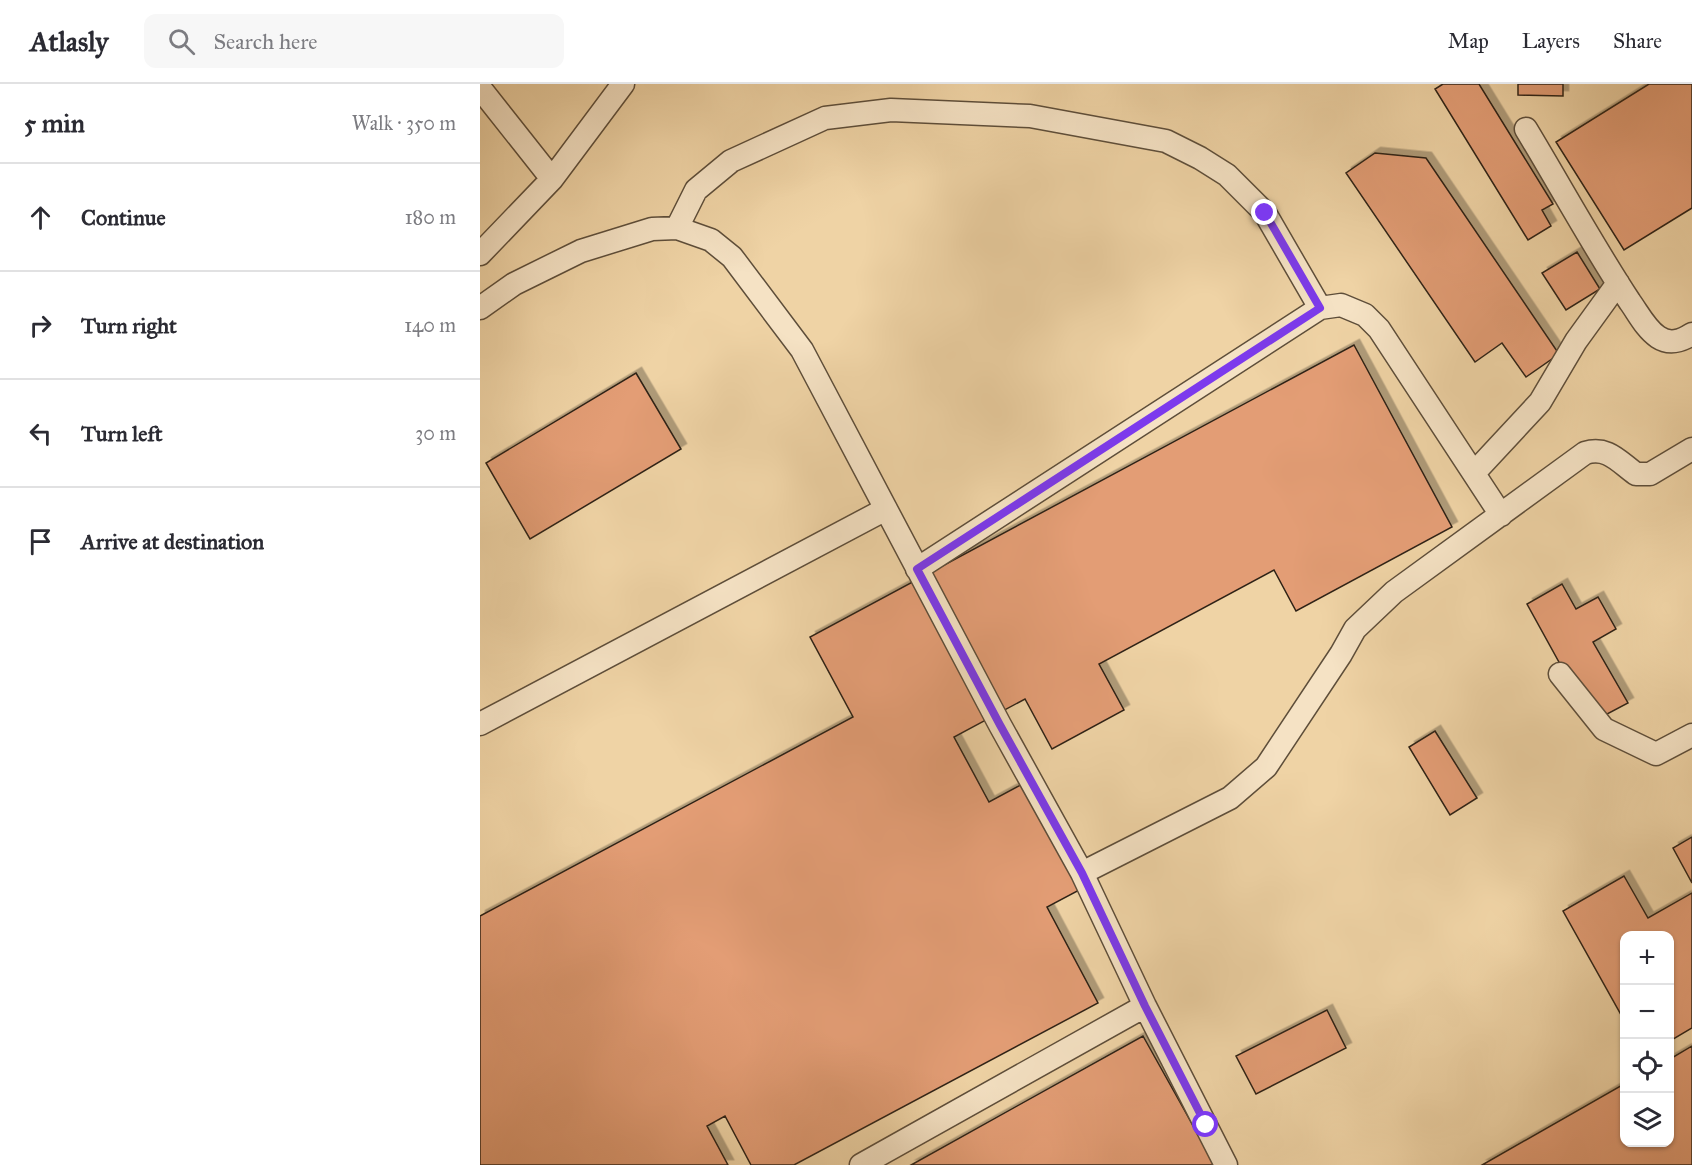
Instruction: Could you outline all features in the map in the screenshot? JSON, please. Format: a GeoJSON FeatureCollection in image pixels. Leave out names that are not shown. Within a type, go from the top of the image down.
{"type":"FeatureCollection","features":[{"type":"Feature","properties":{"kind":"lane"},"geometry":{"type":"LineString","coordinates":[[480,254],[552,179],[623,84]]}},
{"type":"Feature","properties":{"kind":"lane"},"geometry":{"type":"LineString","coordinates":[[480,88],[552,179]]}},
{"type":"Feature","properties":{"kind":"lane"},"geometry":{"type":"LineString","coordinates":[[677,228],[696,190],[731,161],[825,118],[891,110],[1030,116],[1166,141],[1227,175],[1265,213],[1320,308]]}},
{"type":"Feature","properties":{"kind":"lane"},"geometry":{"type":"LineString","coordinates":[[1526,129],[1618,283],[1649,329],[1659,338],[1671,342],[1683,340],[1692,334]]}},
{"type":"Feature","properties":{"kind":"lane"},"geometry":{"type":"LineString","coordinates":[[480,308],[514,284],[581,251],[652,229],[677,228],[711,240],[732,257],[802,350],[1000,725],[1082,873],[1145,1006],[1226,1165]]}},
{"type":"Feature","properties":{"kind":"lane"},"geometry":{"type":"LineString","coordinates":[[1474,473],[1540,402],[1576,341],[1618,283]]}},
{"type":"Feature","properties":{"kind":"lane"},"geometry":{"type":"LineString","coordinates":[[917,569],[1320,308],[1341,305],[1365,315],[1379,329],[1501,515]]}},
{"type":"Feature","properties":{"kind":"lane"},"geometry":{"type":"LineString","coordinates":[[1082,873],[1230,798],[1266,767],[1335,664],[1354,629],[1395,592],[1585,453],[1603,451],[1611,454],[1636,474],[1650,474],[1692,449]]}},
{"type":"Feature","properties":{"kind":"lane"},"geometry":{"type":"LineString","coordinates":[[480,724],[886,510]]}},
{"type":"Feature","properties":{"kind":"lane"},"geometry":{"type":"LineString","coordinates":[[1560,674],[1604,729],[1656,754],[1692,735]]}},
{"type":"Feature","properties":{"kind":"lane"},"geometry":{"type":"LineString","coordinates":[[861,1165],[1145,1006]]}},
{"type":"Feature","properties":{"kind":"building"},"geometry":{"type":"Polygon","coordinates":[[[1443,84],[1479,84],[1553,204],[1542,210],[1551,226],[1528,240],[1435,89],[1443,84]]]}},
{"type":"Feature","properties":{"kind":"building"},"geometry":{"type":"Polygon","coordinates":[[[1518,84],[1563,84],[1563,96],[1518,95],[1518,84]]]}},
{"type":"Feature","properties":{"kind":"building"},"geometry":{"type":"Polygon","coordinates":[[[1649,84],[1692,84],[1692,208],[1624,250],[1556,142],[1649,84]]]}},
{"type":"Feature","properties":{"kind":"building"},"geometry":{"type":"Polygon","coordinates":[[[1375,153],[1426,158],[1559,354],[1526,377],[1502,343],[1475,362],[1346,173],[1375,153]]]}},
{"type":"Feature","properties":{"kind":"building"},"geometry":{"type":"Polygon","coordinates":[[[1577,252],[1600,289],[1566,310],[1542,273],[1577,252]]]}},
{"type":"Feature","properties":{"kind":"building"},"geometry":{"type":"Polygon","coordinates":[[[1354,345],[1452,527],[1296,611],[1274,570],[1099,664],[1124,710],[1052,749],[1025,699],[954,737],[989,802],[1028,781],[1085,887],[1047,907],[1098,1003],[794,1165],[751,1165],[725,1116],[707,1126],[728,1165],[480,1165],[480,916],[853,717],[810,637],[1354,345]]]}},
{"type":"Feature","properties":{"kind":"building"},"geometry":{"type":"Polygon","coordinates":[[[636,373],[681,449],[530,539],[486,463],[636,373]]]}},
{"type":"Feature","properties":{"kind":"building"},"geometry":{"type":"Polygon","coordinates":[[[1562,584],[1576,609],[1598,597],[1616,629],[1593,642],[1628,703],[1592,722],[1527,604],[1562,584]]]}},
{"type":"Feature","properties":{"kind":"building"},"geometry":{"type":"Polygon","coordinates":[[[1435,731],[1477,798],[1450,815],[1409,747],[1435,731]]]}},
{"type":"Feature","properties":{"kind":"building"},"geometry":{"type":"Polygon","coordinates":[[[1692,837],[1692,883],[1673,848],[1692,837]]]}},
{"type":"Feature","properties":{"kind":"building"},"geometry":{"type":"Polygon","coordinates":[[[1624,876],[1648,918],[1692,893],[1692,1028],[1674,1039],[1674,931],[1620,931],[1620,1013],[1563,911],[1624,876]]]}},
{"type":"Feature","properties":{"kind":"building"},"geometry":{"type":"Polygon","coordinates":[[[1327,1010],[1346,1048],[1256,1094],[1236,1056],[1327,1010]]]}},
{"type":"Feature","properties":{"kind":"building"},"geometry":{"type":"Polygon","coordinates":[[[1143,1036],[1215,1165],[911,1165],[1143,1036]]]}},
{"type":"Feature","properties":{"kind":"building"},"geometry":{"type":"Polygon","coordinates":[[[1692,1046],[1692,1165],[1482,1165],[1620,1086],[1620,1147],[1674,1147],[1674,1057],[1692,1046]]]}},
{"type":"Feature","properties":{"kind":"route"},"geometry":{"type":"LineString","coordinates":[[1206,1125],[1145,1006],[1082,873],[917,569],[1320,308],[1265,213]]}}]}
